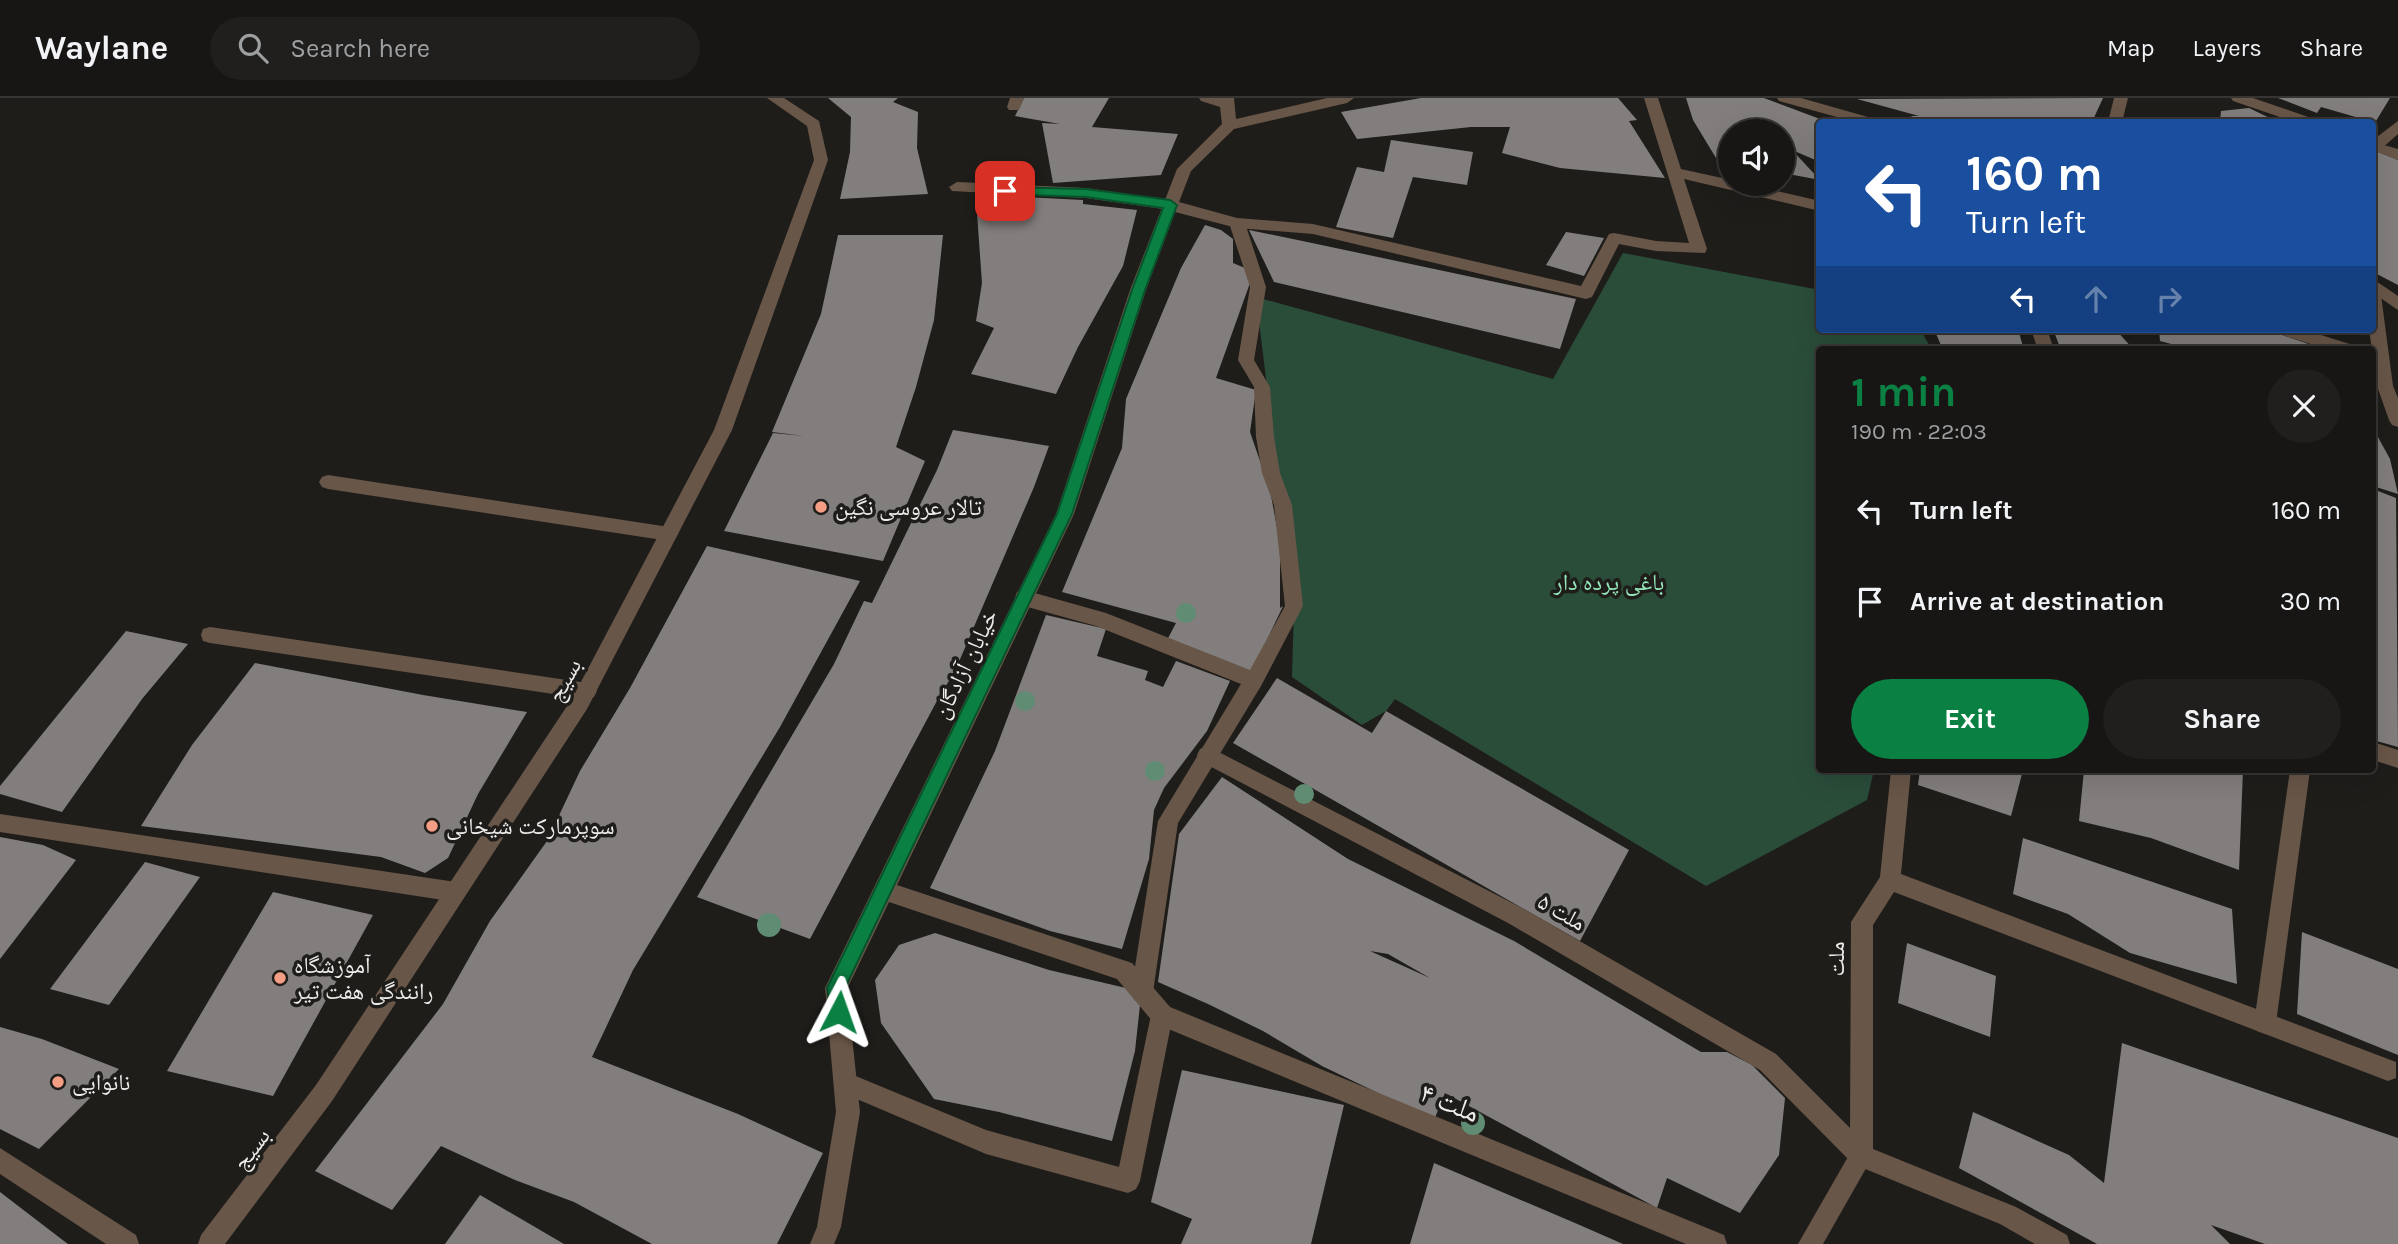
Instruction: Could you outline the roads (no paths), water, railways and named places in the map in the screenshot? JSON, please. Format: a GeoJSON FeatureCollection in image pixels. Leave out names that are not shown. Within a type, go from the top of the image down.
{"type":"FeatureCollection","features":[{"type":"Feature","properties":{"kind":"street","name":"بسیج"},"geometry":{"type":"LineString","coordinates":[[210,1244],[324,1093],[587,691],[723,430],[821,160],[814,124],[774,98]]}},
{"type":"Feature","properties":{"kind":"street"},"geometry":{"type":"LineString","coordinates":[[1206,98],[1227,101],[1229,125],[1347,98]]}},
{"type":"Feature","properties":{"kind":"street"},"geometry":{"type":"LineString","coordinates":[[957,187],[1086,193],[1170,205],[1237,223],[1313,229],[1586,293],[1614,238],[1656,246],[1699,249],[1651,98]]}},
{"type":"Feature","properties":{"kind":"street"},"geometry":{"type":"LineString","coordinates":[[1784,98],[1859,119]]}},
{"type":"Feature","properties":{"kind":"street"},"geometry":{"type":"LineString","coordinates":[[2116,119],[2121,98]]}},
{"type":"Feature","properties":{"kind":"street"},"geometry":{"type":"LineString","coordinates":[[2240,98],[2300,119]]}},
{"type":"Feature","properties":{"kind":"street","name":"خیابان آزادگان"},"geometry":{"type":"LineString","coordinates":[[822,1244],[829,1227],[848,1112],[836,988],[1065,514],[1138,290],[1184,169],[1229,125]]}},
{"type":"Feature","properties":{"kind":"street"},"geometry":{"type":"LineString","coordinates":[[2376,144],[2398,126]]}},
{"type":"Feature","properties":{"kind":"street"},"geometry":{"type":"LineString","coordinates":[[2376,147],[2398,155]]}},
{"type":"Feature","properties":{"kind":"street"},"geometry":{"type":"LineString","coordinates":[[1674,172],[1816,205]]}},
{"type":"Feature","properties":{"kind":"street"},"geometry":{"type":"LineString","coordinates":[[1142,992],[1168,821],[1254,680],[1294,606],[1283,505],[1271,473],[1265,437],[1262,387],[1246,360],[1258,287],[1237,223]]}},
{"type":"Feature","properties":{"kind":"street"},"geometry":{"type":"LineString","coordinates":[[2376,287],[2398,304]]}},
{"type":"Feature","properties":{"kind":"street"},"geometry":{"type":"LineString","coordinates":[[2295,333],[2337,346]]}},
{"type":"Feature","properties":{"kind":"street"},"geometry":{"type":"LineString","coordinates":[[2375,333],[2377,358],[2398,421]]}},
{"type":"Feature","properties":{"kind":"street"},"geometry":{"type":"LineString","coordinates":[[328,482],[669,534]]}},
{"type":"Feature","properties":{"kind":"street"},"geometry":{"type":"LineString","coordinates":[[1024,598],[1099,619],[1254,680]]}},
{"type":"Feature","properties":{"kind":"street"},"geometry":{"type":"LineString","coordinates":[[210,635],[587,691]]}},
{"type":"Feature","properties":{"kind":"street"},"geometry":{"type":"LineString","coordinates":[[2376,752],[2398,759]]}},
{"type":"Feature","properties":{"kind":"street","name":"ملت ۵"},"geometry":{"type":"LineString","coordinates":[[1207,755],[1516,916],[1768,1062],[1861,1156]]}},
{"type":"Feature","properties":{"kind":"street","name":"ملت"},"geometry":{"type":"LineString","coordinates":[[1861,1156],[1862,922],[1890,880],[1900,773]]}},
{"type":"Feature","properties":{"kind":"street"},"geometry":{"type":"LineString","coordinates":[[2265,1023],[2300,773]]}},
{"type":"Feature","properties":{"kind":"street"},"geometry":{"type":"LineString","coordinates":[[0,823],[456,892]]}},
{"type":"Feature","properties":{"kind":"street"},"geometry":{"type":"LineString","coordinates":[[1890,880],[2388,1070]]}},
{"type":"Feature","properties":{"kind":"street"},"geometry":{"type":"LineString","coordinates":[[846,1083],[986,1142],[1128,1181],[1162,1015],[1124,971],[883,890]]}},
{"type":"Feature","properties":{"kind":"street","name":"ملت ۴"},"geometry":{"type":"LineString","coordinates":[[1162,1015],[1715,1244]]}},
{"type":"Feature","properties":{"kind":"street"},"geometry":{"type":"LineString","coordinates":[[1810,1244],[1861,1156],[2008,1216],[2058,1244]]}},
{"type":"Feature","properties":{"kind":"street"},"geometry":{"type":"LineString","coordinates":[[0,1160],[127,1244]]}},
{"type":"Feature","properties":{"kind":"place","name":"تالار عروسی نگین"},"geometry":{"type":"Point","coordinates":[821,507]}},
{"type":"Feature","properties":{"kind":"place","name":"سوپرمارکت شیخانی"},"geometry":{"type":"Point","coordinates":[432,826]}},
{"type":"Feature","properties":{"kind":"place","name":"آموزشگاه رانندگی هفت تیر"},"geometry":{"type":"Point","coordinates":[280,978]}},
{"type":"Feature","properties":{"kind":"place","name":"نانوایی"},"geometry":{"type":"Point","coordinates":[58,1082]}},
{"type":"Feature","properties":{"kind":"park label","name":"باغی پرده دار"},"geometry":{"type":"Point","coordinates":[1609,582]}}]}
